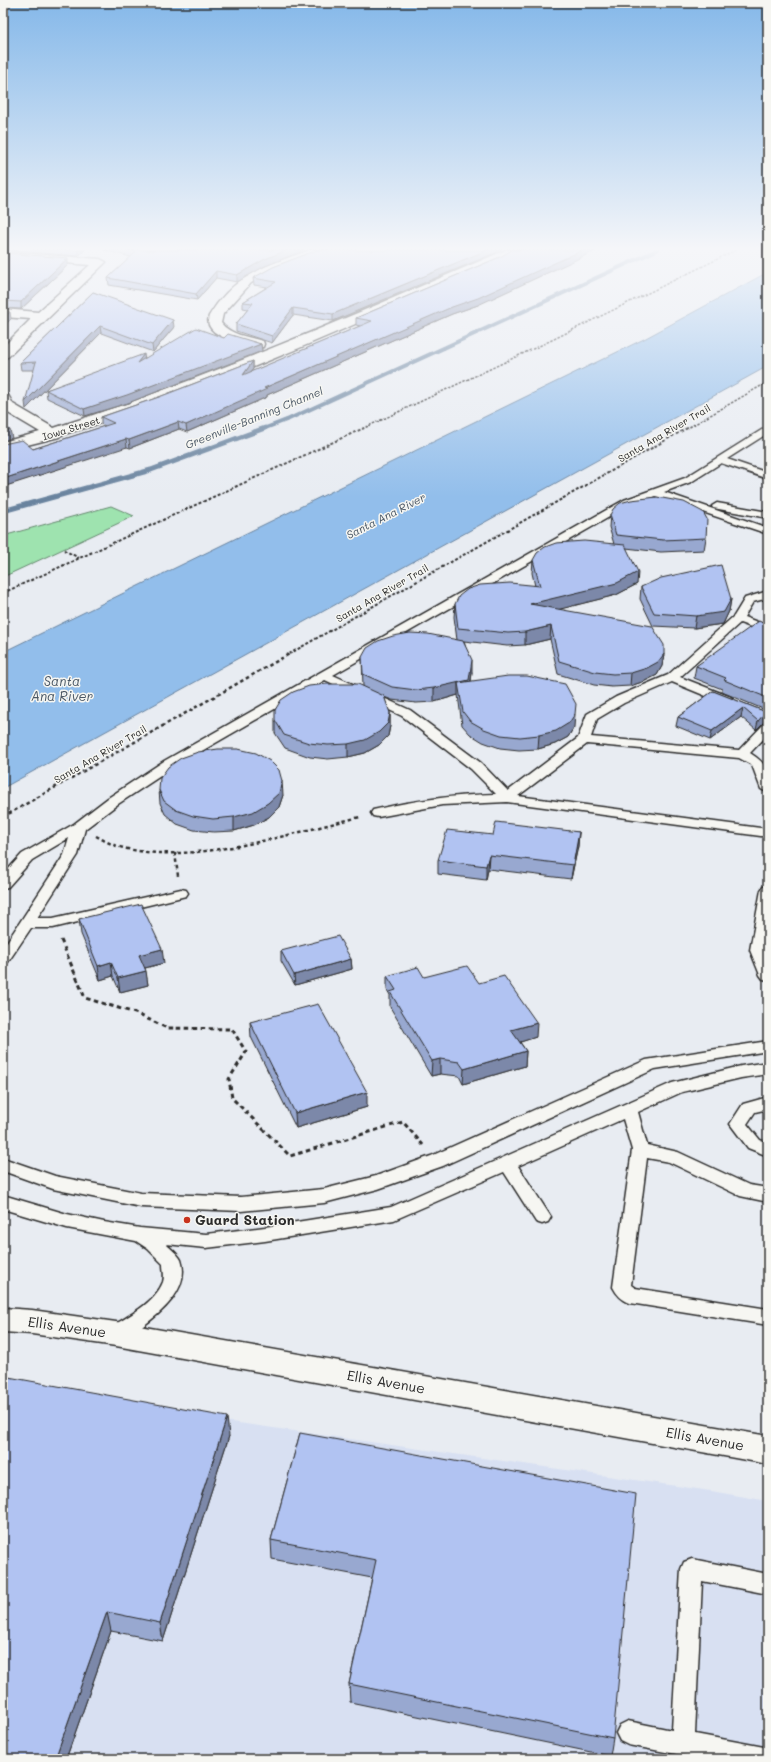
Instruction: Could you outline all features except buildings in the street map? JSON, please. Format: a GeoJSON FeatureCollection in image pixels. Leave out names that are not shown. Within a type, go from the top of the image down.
{"type":"FeatureCollection","features":[{"type":"Feature","properties":{"kind":"street"},"geometry":{"type":"LineString","coordinates":[[3,354],[25,332]]}},
{"type":"Feature","properties":{"kind":"street"},"geometry":{"type":"LineString","coordinates":[[225,332],[277,350]]}},
{"type":"Feature","properties":{"kind":"street","name":"Iowa Street"},"geometry":{"type":"LineString","coordinates":[[3,447],[54,434],[129,409],[319,332]]}},
{"type":"Feature","properties":{"kind":"street"},"geometry":{"type":"LineString","coordinates":[[3,398],[8,407],[54,434]]}},
{"type":"Feature","properties":{"kind":"street","name":"Ellis Avenue"},"geometry":{"type":"LineString","coordinates":[[3,1320],[32,1322],[116,1334],[768,1450]]}},
{"type":"Feature","properties":{"kind":"lane"},"geometry":{"type":"LineString","coordinates":[[3,884],[27,857],[79,827],[113,801],[169,764],[628,502],[688,480],[768,429]]}},
{"type":"Feature","properties":{"kind":"lane"},"geometry":{"type":"LineString","coordinates":[[720,460],[768,476]]}},
{"type":"Feature","properties":{"kind":"lane"},"geometry":{"type":"LineString","coordinates":[[654,492],[768,531]]}},
{"type":"Feature","properties":{"kind":"lane"},"geometry":{"type":"LineString","coordinates":[[679,500],[768,515]]}},
{"type":"Feature","properties":{"kind":"lane"},"geometry":{"type":"LineString","coordinates":[[508,798],[584,740],[591,717],[620,700],[672,678],[738,618],[749,600],[768,594]]}},
{"type":"Feature","properties":{"kind":"lane"},"geometry":{"type":"LineString","coordinates":[[738,618],[768,630]]}},
{"type":"Feature","properties":{"kind":"lane"},"geometry":{"type":"LineString","coordinates":[[323,675],[406,713],[476,766],[508,798]]}},
{"type":"Feature","properties":{"kind":"lane"},"geometry":{"type":"LineString","coordinates":[[672,678],[738,705]]}},
{"type":"Feature","properties":{"kind":"lane"},"geometry":{"type":"LineString","coordinates":[[742,754],[768,727]]}},
{"type":"Feature","properties":{"kind":"lane"},"geometry":{"type":"LineString","coordinates":[[584,740],[742,754],[757,764],[768,789]]}},
{"type":"Feature","properties":{"kind":"lane"},"geometry":{"type":"LineString","coordinates":[[378,813],[420,803],[466,798],[508,798],[768,832]]}},
{"type":"Feature","properties":{"kind":"lane"},"geometry":{"type":"LineString","coordinates":[[3,959],[71,855],[79,827]]}},
{"type":"Feature","properties":{"kind":"lane"},"geometry":{"type":"LineString","coordinates":[[768,890],[757,950],[768,975]]}},
{"type":"Feature","properties":{"kind":"lane"},"geometry":{"type":"LineString","coordinates":[[27,923],[53,923],[180,892]]}},
{"type":"Feature","properties":{"kind":"lane"},"geometry":{"type":"LineString","coordinates":[[3,1164],[53,1182],[141,1200],[241,1204],[324,1196],[378,1182],[437,1161],[652,1064],[768,1046]]}},
{"type":"Feature","properties":{"kind":"lane"},"geometry":{"type":"LineString","coordinates":[[3,1202],[67,1222],[140,1235],[206,1241],[265,1234],[394,1213],[678,1087],[741,1072],[768,1068]]}},
{"type":"Feature","properties":{"kind":"lane"},"geometry":{"type":"LineString","coordinates":[[768,1103],[749,1108],[738,1124],[754,1144],[768,1150]]}},
{"type":"Feature","properties":{"kind":"lane"},"geometry":{"type":"LineString","coordinates":[[629,1109],[640,1150],[622,1288],[630,1295],[768,1317]]}},
{"type":"Feature","properties":{"kind":"lane"},"geometry":{"type":"LineString","coordinates":[[640,1150],[672,1156],[746,1190],[768,1195]]}},
{"type":"Feature","properties":{"kind":"lane"},"geometry":{"type":"LineString","coordinates":[[506,1164],[542,1217]]}},
{"type":"Feature","properties":{"kind":"lane"},"geometry":{"type":"LineString","coordinates":[[116,1334],[161,1300],[172,1282],[172,1260],[154,1244],[140,1235]]}},
{"type":"Feature","properties":{"kind":"lane"},"geometry":{"type":"LineString","coordinates":[[683,1743],[692,1569],[768,1584]]}},
{"type":"Feature","properties":{"kind":"lane"},"geometry":{"type":"LineString","coordinates":[[628,1733],[764,1759]]}},
{"type":"Feature","properties":{"kind":"path"},"geometry":{"type":"LineString","coordinates":[[3,593],[386,419],[569,332]]}},
{"type":"Feature","properties":{"kind":"path","name":"Santa Ana River Trail"},"geometry":{"type":"LineString","coordinates":[[3,817],[768,382]]}},
{"type":"Feature","properties":{"kind":"path"},"geometry":{"type":"LineString","coordinates":[[64,550],[80,558]]}},
{"type":"Feature","properties":{"kind":"path"},"geometry":{"type":"LineString","coordinates":[[79,827],[126,849],[175,853],[229,847],[378,813]]}},
{"type":"Feature","properties":{"kind":"path"},"geometry":{"type":"LineString","coordinates":[[175,853],[180,892]]}},
{"type":"Feature","properties":{"kind":"path"},"geometry":{"type":"LineString","coordinates":[[53,923],[85,998],[135,1013],[167,1028],[232,1029],[246,1052],[229,1079],[232,1098],[290,1156],[403,1122],[437,1161]]}},
{"type":"Feature","properties":{"kind":"shaded area"},"geometry":{"type":"Polygon","coordinates":[[[3,1389],[711,1491],[768,1501],[768,1759],[3,1759],[3,1389]]]}},
{"type":"Feature","properties":{"kind":"green space"},"geometry":{"type":"Polygon","coordinates":[[[111,506],[134,516],[3,577],[3,536],[111,506]]]}},
{"type":"Feature","properties":{"kind":"water","name":"Santa Ana River"},"geometry":{"type":"Polygon","coordinates":[[[657,332],[768,332],[768,366],[3,788],[3,652],[657,332]]]}},
{"type":"Feature","properties":{"kind":"waterway","name":"Greenville-Banning Channel"},"geometry":{"type":"LineString","coordinates":[[263,429],[289,419],[478,332]]}},
{"type":"Feature","properties":{"kind":"waterway","name":"Greenville-Banning Channel"},"geometry":{"type":"LineString","coordinates":[[3,511],[151,470],[265,428]]}},
{"type":"Feature","properties":{"kind":"place","name":"Guard Station"},"geometry":{"type":"Point","coordinates":[187,1220]}}]}
